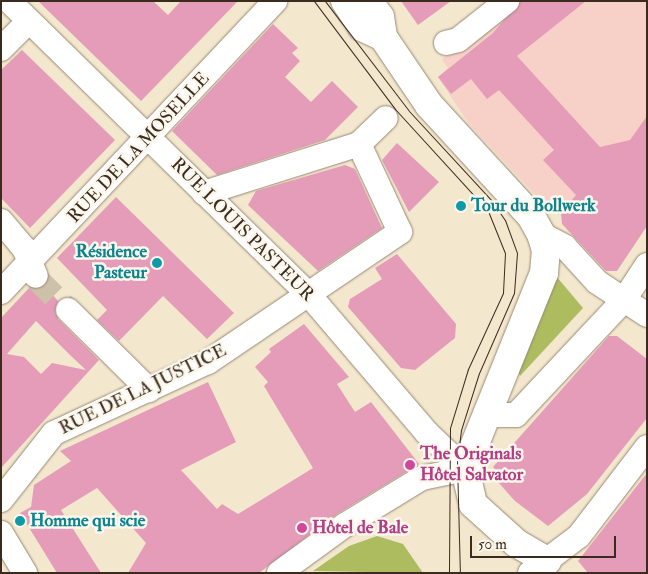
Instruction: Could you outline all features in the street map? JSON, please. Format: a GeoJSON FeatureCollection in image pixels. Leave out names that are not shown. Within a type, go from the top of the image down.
{"type":"FeatureCollection","features":[{"type":"Feature","properties":{"kind":"main road"},"geometry":{"type":"LineString","coordinates":[[345,1],[362,26],[384,37]]}},
{"type":"Feature","properties":{"kind":"main road"},"geometry":{"type":"LineString","coordinates":[[368,1],[380,18],[384,37],[429,105],[530,216],[541,234],[546,250],[544,273],[465,469]]}},
{"type":"Feature","properties":{"kind":"main road","name":"RUE LOUIS PASTEUR"},"geometry":{"type":"LineString","coordinates":[[465,469],[544,569]]}},
{"type":"Feature","properties":{"kind":"street","name":"RUE LOUIS PASTEUR"},"geometry":{"type":"LineString","coordinates":[[8,1],[310,296],[426,432],[465,469]]}},
{"type":"Feature","properties":{"kind":"street","name":"RUE DE LA MOSELLE"},"geometry":{"type":"LineString","coordinates":[[1,292],[34,272],[148,138],[275,1]]}},
{"type":"Feature","properties":{"kind":"street"},"geometry":{"type":"LineString","coordinates":[[446,43],[458,40],[507,1]]}},
{"type":"Feature","properties":{"kind":"street"},"geometry":{"type":"LineString","coordinates":[[1,49],[28,22]]}},
{"type":"Feature","properties":{"kind":"street"},"geometry":{"type":"LineString","coordinates":[[204,193],[359,144],[386,118]]}},
{"type":"Feature","properties":{"kind":"street","name":"RUE DE LA JUSTICE"},"geometry":{"type":"LineString","coordinates":[[1,500],[54,433],[208,362],[310,296],[400,232],[359,144]]}},
{"type":"Feature","properties":{"kind":"street"},"geometry":{"type":"LineString","coordinates":[[1,221],[24,248],[34,272]]}},
{"type":"Feature","properties":{"kind":"street"},"geometry":{"type":"LineString","coordinates":[[541,234],[565,247],[597,282],[647,315]]}},
{"type":"Feature","properties":{"kind":"street"},"geometry":{"type":"LineString","coordinates":[[486,415],[516,415],[624,300],[647,265]]}},
{"type":"Feature","properties":{"kind":"street"},"geometry":{"type":"LineString","coordinates":[[68,310],[149,390]]}},
{"type":"Feature","properties":{"kind":"street"},"geometry":{"type":"LineString","coordinates":[[544,569],[579,536],[647,448]]}},
{"type":"Feature","properties":{"kind":"street"},"geometry":{"type":"LineString","coordinates":[[279,573],[345,524],[422,478],[465,469]]}},
{"type":"Feature","properties":{"kind":"street"},"geometry":{"type":"LineString","coordinates":[[1,533],[15,568]]}},
{"type":"Feature","properties":{"kind":"shaded area"},"geometry":{"type":"Polygon","coordinates":[[[514,1],[647,1],[647,147],[576,195],[561,213],[553,214],[469,124],[438,77],[448,68],[442,59],[514,1]]]}},
{"type":"Feature","properties":{"kind":"green space"},"geometry":{"type":"Polygon","coordinates":[[[556,276],[583,308],[520,376],[518,371],[556,276]]]}},
{"type":"Feature","properties":{"kind":"green space"},"geometry":{"type":"Polygon","coordinates":[[[377,536],[403,544],[423,573],[313,571],[349,546],[377,536]]]}},
{"type":"Feature","properties":{"kind":"building"},"geometry":{"type":"Polygon","coordinates":[[[38,1],[153,1],[168,15],[181,1],[238,1],[141,101],[38,1]]]}},
{"type":"Feature","properties":{"kind":"building"},"geometry":{"type":"Polygon","coordinates":[[[401,1],[451,1],[418,25],[401,1]]]}},
{"type":"Feature","properties":{"kind":"building"},"geometry":{"type":"Polygon","coordinates":[[[520,1],[586,1],[517,56],[600,147],[630,140],[647,116],[647,226],[617,271],[606,271],[562,224],[561,213],[576,195],[543,160],[554,150],[499,90],[487,99],[471,79],[451,94],[438,77],[493,33],[520,1]]]}},
{"type":"Feature","properties":{"kind":"building"},"geometry":{"type":"Polygon","coordinates":[[[273,24],[298,48],[292,53],[300,61],[285,77],[311,102],[332,81],[358,107],[325,140],[217,175],[172,131],[273,24]]]}},
{"type":"Feature","properties":{"kind":"building"},"geometry":{"type":"Polygon","coordinates":[[[22,50],[115,140],[30,228],[1,198],[1,70],[22,50]]]}},
{"type":"Feature","properties":{"kind":"building"},"geometry":{"type":"Polygon","coordinates":[[[397,143],[439,182],[409,212],[382,160],[397,143]]]}},
{"type":"Feature","properties":{"kind":"building"},"geometry":{"type":"Polygon","coordinates":[[[345,165],[355,169],[382,228],[318,271],[248,205],[256,191],[345,165]]]}},
{"type":"Feature","properties":{"kind":"building"},"geometry":{"type":"Polygon","coordinates":[[[116,197],[234,313],[207,339],[163,296],[119,341],[97,320],[107,310],[57,258],[116,197]]]}},
{"type":"Feature","properties":{"kind":"building"},"geometry":{"type":"Polygon","coordinates":[[[397,254],[456,324],[455,338],[415,370],[401,368],[348,307],[350,299],[382,279],[375,268],[397,254]]]}},
{"type":"Feature","properties":{"kind":"building"},"geometry":{"type":"Polygon","coordinates":[[[45,286],[58,301],[58,319],[99,360],[1,468],[1,318],[29,288],[45,286]],[[36,321],[7,354],[24,357],[41,374],[52,363],[86,370],[36,321]]]}},
{"type":"Feature","properties":{"kind":"building"},"geometry":{"type":"Polygon","coordinates":[[[304,324],[349,377],[337,384],[355,412],[371,402],[419,464],[337,514],[259,573],[128,573],[146,543],[97,488],[61,510],[101,573],[57,573],[20,513],[31,507],[34,485],[71,461],[60,451],[208,382],[236,442],[181,470],[217,509],[222,504],[238,514],[313,468],[264,386],[268,382],[255,367],[271,352],[269,349],[304,324]]]}},
{"type":"Feature","properties":{"kind":"building"},"geometry":{"type":"Polygon","coordinates":[[[609,336],[617,336],[647,359],[647,418],[587,494],[548,526],[515,501],[498,482],[503,477],[493,467],[609,336]]]}},
{"type":"Feature","properties":{"kind":"building"},"geometry":{"type":"Polygon","coordinates":[[[647,473],[647,573],[588,573],[578,561],[647,473]]]}},
{"type":"Feature","properties":{"kind":"tunnel"},"geometry":{"type":"LineString","coordinates":[[37,279],[68,310]]}},
{"type":"Feature","properties":{"kind":"tram line"},"geometry":{"type":"LineString","coordinates":[[314,1],[395,109],[488,211],[505,253],[503,293],[468,369],[450,428],[449,573]]}},
{"type":"Feature","properties":{"kind":"tram line"},"geometry":{"type":"LineString","coordinates":[[325,1],[409,111],[492,201],[505,220],[517,253],[514,293],[479,373],[461,430],[457,462],[460,573]]}},
{"type":"Feature","properties":{"kind":"place","name":"Tour du Bollwerk"},"geometry":{"type":"Point","coordinates":[461,206]}},
{"type":"Feature","properties":{"kind":"place","name":"Résidence Pasteur"},"geometry":{"type":"Point","coordinates":[157,263]}},
{"type":"Feature","properties":{"kind":"place","name":"The Originals Hôtel Salvator"},"geometry":{"type":"Point","coordinates":[410,465]}},
{"type":"Feature","properties":{"kind":"place","name":"Homme qui scie"},"geometry":{"type":"Point","coordinates":[20,521]}},
{"type":"Feature","properties":{"kind":"place","name":"Hôtel de Bale"},"geometry":{"type":"Point","coordinates":[302,528]}}]}
